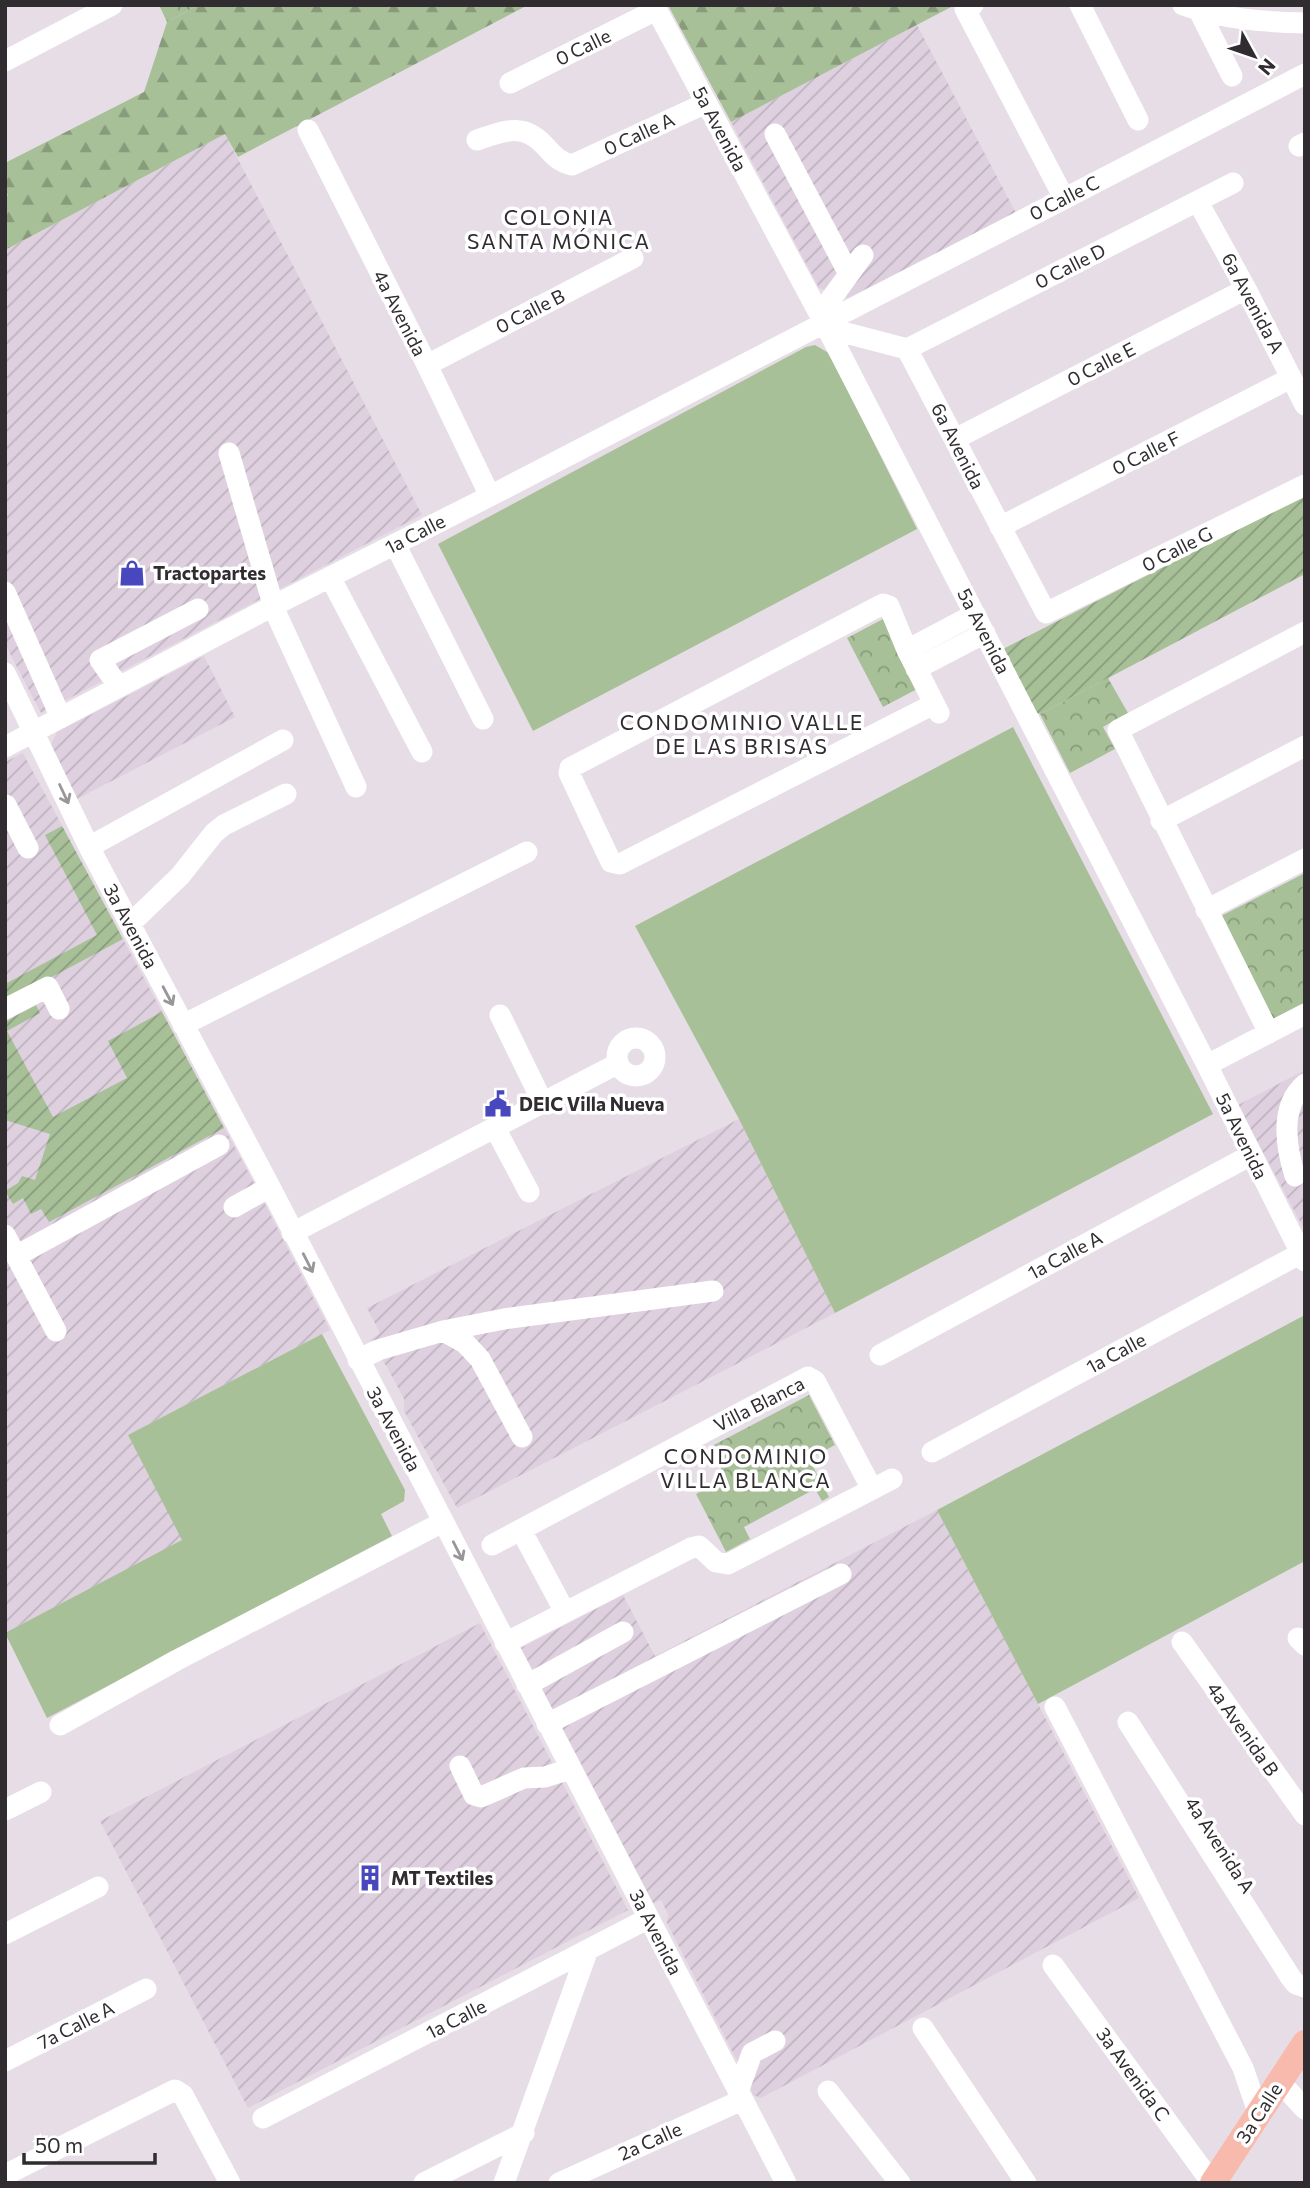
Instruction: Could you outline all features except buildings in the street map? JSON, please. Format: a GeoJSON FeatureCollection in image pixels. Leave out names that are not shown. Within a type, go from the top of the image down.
{"type":"FeatureCollection","features":[{"type":"Feature","properties":{"kind":"main road","name":"3a Calle"},"geometry":{"type":"LineString","coordinates":[[1213,2183],[1258,2112],[1304,2048]]}},
{"type":"Feature","properties":{"kind":"street"},"geometry":{"type":"LineString","coordinates":[[5,61],[112,5]]}},
{"type":"Feature","properties":{"kind":"street"},"geometry":{"type":"LineString","coordinates":[[1080,5],[1138,120]]}},
{"type":"Feature","properties":{"kind":"street"},"geometry":{"type":"LineString","coordinates":[[969,7],[1064,198]]}},
{"type":"Feature","properties":{"kind":"street","name":"0 Calle"},"geometry":{"type":"LineString","coordinates":[[510,83],[655,8]]}},
{"type":"Feature","properties":{"kind":"street","name":"5a Avenida"},"geometry":{"type":"LineString","coordinates":[[655,8],[824,322],[1303,1255]]}},
{"type":"Feature","properties":{"kind":"street"},"geometry":{"type":"LineString","coordinates":[[1191,8],[1236,18],[1305,23]]}},
{"type":"Feature","properties":{"kind":"street"},"geometry":{"type":"LineString","coordinates":[[1191,8],[1232,76]]}},
{"type":"Feature","properties":{"kind":"street","name":"0 Calle C"},"geometry":{"type":"LineString","coordinates":[[824,322],[1305,74]]}},
{"type":"Feature","properties":{"kind":"street","name":"0 Calle A"},"geometry":{"type":"LineString","coordinates":[[477,141],[509,131],[531,133],[555,158],[572,165],[706,103]]}},
{"type":"Feature","properties":{"kind":"street","name":"4a Avenida"},"geometry":{"type":"LineString","coordinates":[[308,130],[490,496]]}},
{"type":"Feature","properties":{"kind":"street"},"geometry":{"type":"LineString","coordinates":[[775,134],[849,274]]}},
{"type":"Feature","properties":{"kind":"street","name":"0 Calle D"},"geometry":{"type":"LineString","coordinates":[[907,349],[1233,183]]}},
{"type":"Feature","properties":{"kind":"street","name":"6a Avenida A"},"geometry":{"type":"LineString","coordinates":[[1198,202],[1247,289],[1305,405]]}},
{"type":"Feature","properties":{"kind":"street"},"geometry":{"type":"LineString","coordinates":[[863,256],[849,274],[824,322],[907,349]]}},
{"type":"Feature","properties":{"kind":"street","name":"0 Calle B"},"geometry":{"type":"LineString","coordinates":[[426,365],[633,258]]}},
{"type":"Feature","properties":{"kind":"street","name":"0 Calle E"},"geometry":{"type":"LineString","coordinates":[[955,439],[1247,289]]}},
{"type":"Feature","properties":{"kind":"street","name":"1a Calle"},"geometry":{"type":"LineString","coordinates":[[5,747],[824,322]]}},
{"type":"Feature","properties":{"kind":"street","name":"6a Avenida"},"geometry":{"type":"LineString","coordinates":[[907,349],[1044,611],[1050,613]]}},
{"type":"Feature","properties":{"kind":"street","name":"0 Calle F"},"geometry":{"type":"LineString","coordinates":[[1000,527],[1292,378]]}},
{"type":"Feature","properties":{"kind":"street"},"geometry":{"type":"LineString","coordinates":[[229,453],[273,606],[356,787]]}},
{"type":"Feature","properties":{"kind":"street","name":"0 Calle G"},"geometry":{"type":"LineString","coordinates":[[1050,613],[1305,485]]}},
{"type":"Feature","properties":{"kind":"street"},"geometry":{"type":"LineString","coordinates":[[395,544],[483,719]]}},
{"type":"Feature","properties":{"kind":"street"},"geometry":{"type":"LineString","coordinates":[[330,577],[422,752]]}},
{"type":"Feature","properties":{"kind":"street"},"geometry":{"type":"LineString","coordinates":[[5,592],[61,718]]}},
{"type":"Feature","properties":{"kind":"street"},"geometry":{"type":"LineString","coordinates":[[883,604],[889,606],[912,659],[936,708],[620,864],[611,862],[569,773],[570,768],[883,604]]}},
{"type":"Feature","properties":{"kind":"street"},"geometry":{"type":"LineString","coordinates":[[119,687],[100,660],[198,609]]}},
{"type":"Feature","properties":{"kind":"street"},"geometry":{"type":"LineString","coordinates":[[912,659],[980,624]]}},
{"type":"Feature","properties":{"kind":"street"},"geometry":{"type":"LineString","coordinates":[[1269,1033],[1161,821],[1118,730],[1305,632]]}},
{"type":"Feature","properties":{"kind":"street","name":"3a Avenida"},"geometry":{"type":"LineString","coordinates":[[5,673],[89,847],[270,1187],[786,2183]]}},
{"type":"Feature","properties":{"kind":"street"},"geometry":{"type":"LineString","coordinates":[[89,847],[283,740]]}},
{"type":"Feature","properties":{"kind":"street"},"geometry":{"type":"LineString","coordinates":[[1161,821],[1305,746]]}},
{"type":"Feature","properties":{"kind":"street"},"geometry":{"type":"LineString","coordinates":[[130,924],[180,876],[214,833],[224,825],[286,794]]}},
{"type":"Feature","properties":{"kind":"street"},"geometry":{"type":"LineString","coordinates":[[6,805],[28,848]]}},
{"type":"Feature","properties":{"kind":"street"},"geometry":{"type":"LineString","coordinates":[[183,1025],[527,852]]}},
{"type":"Feature","properties":{"kind":"street"},"geometry":{"type":"LineString","coordinates":[[1206,910],[1305,859]]}},
{"type":"Feature","properties":{"kind":"street"},"geometry":{"type":"LineString","coordinates":[[5,1009],[48,987],[59,1009]]}},
{"type":"Feature","properties":{"kind":"street"},"geometry":{"type":"LineString","coordinates":[[1207,1065],[1305,1014]]}},
{"type":"Feature","properties":{"kind":"street"},"geometry":{"type":"LineString","coordinates":[[500,1015],[543,1102]]}},
{"type":"Feature","properties":{"kind":"street"},"geometry":{"type":"LineString","coordinates":[[292,1233],[617,1064]]}},
{"type":"Feature","properties":{"kind":"street"},"geometry":{"type":"LineString","coordinates":[[1269,1192],[1300,1174],[1286,1138],[1293,1099],[1305,1084]]}},
{"type":"Feature","properties":{"kind":"street"},"geometry":{"type":"LineString","coordinates":[[495,1128],[528,1192]]}},
{"type":"Feature","properties":{"kind":"street"},"geometry":{"type":"LineString","coordinates":[[16,1256],[219,1145]]}},
{"type":"Feature","properties":{"kind":"street","name":"1a Calle A"},"geometry":{"type":"LineString","coordinates":[[880,1355],[1251,1155]]}},
{"type":"Feature","properties":{"kind":"street"},"geometry":{"type":"LineString","coordinates":[[234,1207],[270,1187]]}},
{"type":"Feature","properties":{"kind":"street"},"geometry":{"type":"LineString","coordinates":[[5,1235],[56,1331]]}},
{"type":"Feature","properties":{"kind":"street","name":"1a Calle"},"geometry":{"type":"LineString","coordinates":[[932,1452],[1303,1255]]}},
{"type":"Feature","properties":{"kind":"street"},"geometry":{"type":"LineString","coordinates":[[358,1360],[378,1350],[443,1331],[503,1319],[713,1291]]}},
{"type":"Feature","properties":{"kind":"street"},"geometry":{"type":"LineString","coordinates":[[443,1331],[465,1343],[480,1359],[522,1437]]}},
{"type":"Feature","properties":{"kind":"street","name":"Villa Blanca"},"geometry":{"type":"LineString","coordinates":[[492,1545],[808,1377],[815,1381],[872,1489]]}},
{"type":"Feature","properties":{"kind":"street"},"geometry":{"type":"LineString","coordinates":[[505,1643],[693,1547],[701,1548],[718,1563],[728,1564],[892,1479]]}},
{"type":"Feature","properties":{"kind":"street"},"geometry":{"type":"LineString","coordinates":[[60,1725],[177,1660],[443,1522]]}},
{"type":"Feature","properties":{"kind":"street"},"geometry":{"type":"LineString","coordinates":[[521,1530],[565,1612]]}},
{"type":"Feature","properties":{"kind":"street"},"geometry":{"type":"LineString","coordinates":[[547,1724],[841,1573]]}},
{"type":"Feature","properties":{"kind":"street"},"geometry":{"type":"LineString","coordinates":[[527,1685],[622,1632]]}},
{"type":"Feature","properties":{"kind":"street","name":"4a Avenida B"},"geometry":{"type":"LineString","coordinates":[[1182,1643],[1305,1815]]}},
{"type":"Feature","properties":{"kind":"street"},"geometry":{"type":"LineString","coordinates":[[1055,1707],[1243,2068],[1258,2112]]}},
{"type":"Feature","properties":{"kind":"street","name":"4a Avenida A"},"geometry":{"type":"LineString","coordinates":[[1305,1973],[1131,1720],[1291,1978],[1296,1984],[1305,1987]]}},
{"type":"Feature","properties":{"kind":"street"},"geometry":{"type":"LineString","coordinates":[[460,1766],[474,1794],[481,1797],[524,1778],[545,1777],[570,1769]]}},
{"type":"Feature","properties":{"kind":"street"},"geometry":{"type":"LineString","coordinates":[[5,1810],[41,1792]]}},
{"type":"Feature","properties":{"kind":"street"},"geometry":{"type":"LineString","coordinates":[[5,1934],[98,1887]]}},
{"type":"Feature","properties":{"kind":"street","name":"1a Calle"},"geometry":{"type":"LineString","coordinates":[[263,2119],[649,1918]]}},
{"type":"Feature","properties":{"kind":"street"},"geometry":{"type":"LineString","coordinates":[[504,2183],[587,1952]]}},
{"type":"Feature","properties":{"kind":"street","name":"3a Avenida C"},"geometry":{"type":"LineString","coordinates":[[1053,1965],[1213,2183]]}},
{"type":"Feature","properties":{"kind":"street","name":"7a Calle A"},"geometry":{"type":"LineString","coordinates":[[5,2061],[146,1989]]}},
{"type":"Feature","properties":{"kind":"street"},"geometry":{"type":"LineString","coordinates":[[923,2028],[1026,2183]]}},
{"type":"Feature","properties":{"kind":"street"},"geometry":{"type":"LineString","coordinates":[[740,2096],[752,2053],[775,2041]]}},
{"type":"Feature","properties":{"kind":"street"},"geometry":{"type":"LineString","coordinates":[[1279,2081],[1305,2109]]}},
{"type":"Feature","properties":{"kind":"street"},"geometry":{"type":"LineString","coordinates":[[5,2175],[175,2090],[183,2095],[224,2181]]}},
{"type":"Feature","properties":{"kind":"street"},"geometry":{"type":"LineString","coordinates":[[828,2091],[900,2183]]}},
{"type":"Feature","properties":{"kind":"street","name":"2a Calle"},"geometry":{"type":"LineString","coordinates":[[559,2183],[740,2096]]}},
{"type":"Feature","properties":{"kind":"street"},"geometry":{"type":"LineString","coordinates":[[424,2183],[524,2133]]}},
{"type":"Feature","properties":{"kind":"shaded area"},"geometry":{"type":"Polygon","coordinates":[[[917,25],[1016,213],[848,298],[819,288],[731,122],[917,25]]]}},
{"type":"Feature","properties":{"kind":"shaded area"},"geometry":{"type":"Polygon","coordinates":[[[225,134],[422,515],[41,713],[5,644],[5,250],[225,134]]]}},
{"type":"Feature","properties":{"kind":"shaded area"},"geometry":{"type":"Polygon","coordinates":[[[204,656],[235,717],[77,799],[50,747],[57,732],[204,656]]]}},
{"type":"Feature","properties":{"kind":"shaded area"},"geometry":{"type":"Polygon","coordinates":[[[23,753],[330,1330],[128,1435],[183,1540],[5,1633],[5,762],[23,753]]]}},
{"type":"Feature","properties":{"kind":"shaded area"},"geometry":{"type":"Polygon","coordinates":[[[1305,1070],[1305,1231],[1238,1105],[1305,1070]]]}},
{"type":"Feature","properties":{"kind":"shaded area"},"geometry":{"type":"Polygon","coordinates":[[[739,1119],[835,1313],[457,1508],[404,1411],[404,1399],[370,1340],[380,1333],[367,1308],[739,1119]]]}},
{"type":"Feature","properties":{"kind":"shaded area"},"geometry":{"type":"Polygon","coordinates":[[[937,1510],[1139,1898],[761,2098],[753,2095],[750,2087],[753,2077],[736,2059],[667,1923],[668,1914],[661,1900],[653,1903],[521,1648],[623,1595],[655,1656],[937,1510]]]}},
{"type":"Feature","properties":{"kind":"shaded area","name":"MT Textiles"},"geometry":{"type":"Polygon","coordinates":[[[480,1623],[628,1910],[248,2108],[100,1821],[480,1623]]]}},
{"type":"Feature","properties":{"kind":"green space"},"geometry":{"type":"Polygon","coordinates":[[[159,5],[198,5],[167,22],[159,5]]]}},
{"type":"Feature","properties":{"kind":"green space"},"geometry":{"type":"Polygon","coordinates":[[[198,5],[528,5],[238,157],[225,134],[5,250],[5,197],[8,195],[5,190],[5,163],[144,92],[167,22],[198,5]]]}},
{"type":"Feature","properties":{"kind":"green space"},"geometry":{"type":"Polygon","coordinates":[[[668,5],[955,5],[731,122],[668,5]]]}},
{"type":"Feature","properties":{"kind":"green space"},"geometry":{"type":"Polygon","coordinates":[[[815,345],[827,352],[832,359],[917,529],[533,731],[438,544],[806,347],[815,345]]]}},
{"type":"Feature","properties":{"kind":"green space"},"geometry":{"type":"Polygon","coordinates":[[[1305,495],[1305,574],[1040,714],[1035,712],[1003,649],[1305,495]]]}},
{"type":"Feature","properties":{"kind":"green space"},"geometry":{"type":"Polygon","coordinates":[[[883,619],[919,688],[883,707],[847,638],[883,619]]]}},
{"type":"Feature","properties":{"kind":"green space"},"geometry":{"type":"Polygon","coordinates":[[[1108,678],[1128,713],[1103,727],[1115,749],[1070,773],[1040,714],[1108,678]]]}},
{"type":"Feature","properties":{"kind":"green space"},"geometry":{"type":"Polygon","coordinates":[[[1013,727],[1213,1114],[835,1313],[739,1119],[635,926],[1013,727]]]}},
{"type":"Feature","properties":{"kind":"green space"},"geometry":{"type":"Polygon","coordinates":[[[62,826],[123,939],[5,1002],[5,984],[97,935],[45,835],[62,826]]]}},
{"type":"Feature","properties":{"kind":"green space"},"geometry":{"type":"Polygon","coordinates":[[[1305,873],[1305,1003],[1273,1019],[1221,916],[1305,873]]]}},
{"type":"Feature","properties":{"kind":"green space"},"geometry":{"type":"Polygon","coordinates":[[[36,1005],[40,1013],[7,1031],[53,1117],[127,1078],[108,1041],[162,1012],[224,1128],[49,1222],[41,1209],[31,1214],[23,1198],[13,1204],[5,1191],[18,1183],[22,1176],[35,1180],[50,1134],[5,1120],[5,1022],[36,1005]]]}},
{"type":"Feature","properties":{"kind":"green space"},"geometry":{"type":"Polygon","coordinates":[[[1305,1315],[1305,1561],[1038,1704],[937,1510],[1305,1315]]]}},
{"type":"Feature","properties":{"kind":"green space"},"geometry":{"type":"Polygon","coordinates":[[[322,1334],[405,1490],[404,1501],[381,1514],[392,1536],[47,1718],[5,1633],[182,1540],[128,1435],[322,1334]]]}},
{"type":"Feature","properties":{"kind":"green space"},"geometry":{"type":"Polygon","coordinates":[[[809,1395],[835,1445],[809,1459],[829,1497],[822,1501],[815,1489],[744,1527],[750,1539],[726,1552],[696,1494],[726,1478],[710,1447],[809,1395]]]}},
{"type":"Feature","properties":{"kind":"place","name":"Tractopartes"},"geometry":{"type":"Point","coordinates":[132,573]}},
{"type":"Feature","properties":{"kind":"place","name":"DEIC Villa Nueva"},"geometry":{"type":"Point","coordinates":[498,1104]}},
{"type":"Feature","properties":{"kind":"place","name":"MT Textiles"},"geometry":{"type":"Point","coordinates":[370,1878]}},
{"type":"Feature","properties":{"kind":"district","name":"COLONIA SANTA MÓNICA"},"geometry":{"type":"Point","coordinates":[559,230]}},
{"type":"Feature","properties":{"kind":"district","name":"CONDOMINIO VALLE DE LAS BRISAS"},"geometry":{"type":"Point","coordinates":[742,735]}},
{"type":"Feature","properties":{"kind":"district","name":"CONDOMINIO VILLA BLANCA"},"geometry":{"type":"Point","coordinates":[746,1469]}}]}
